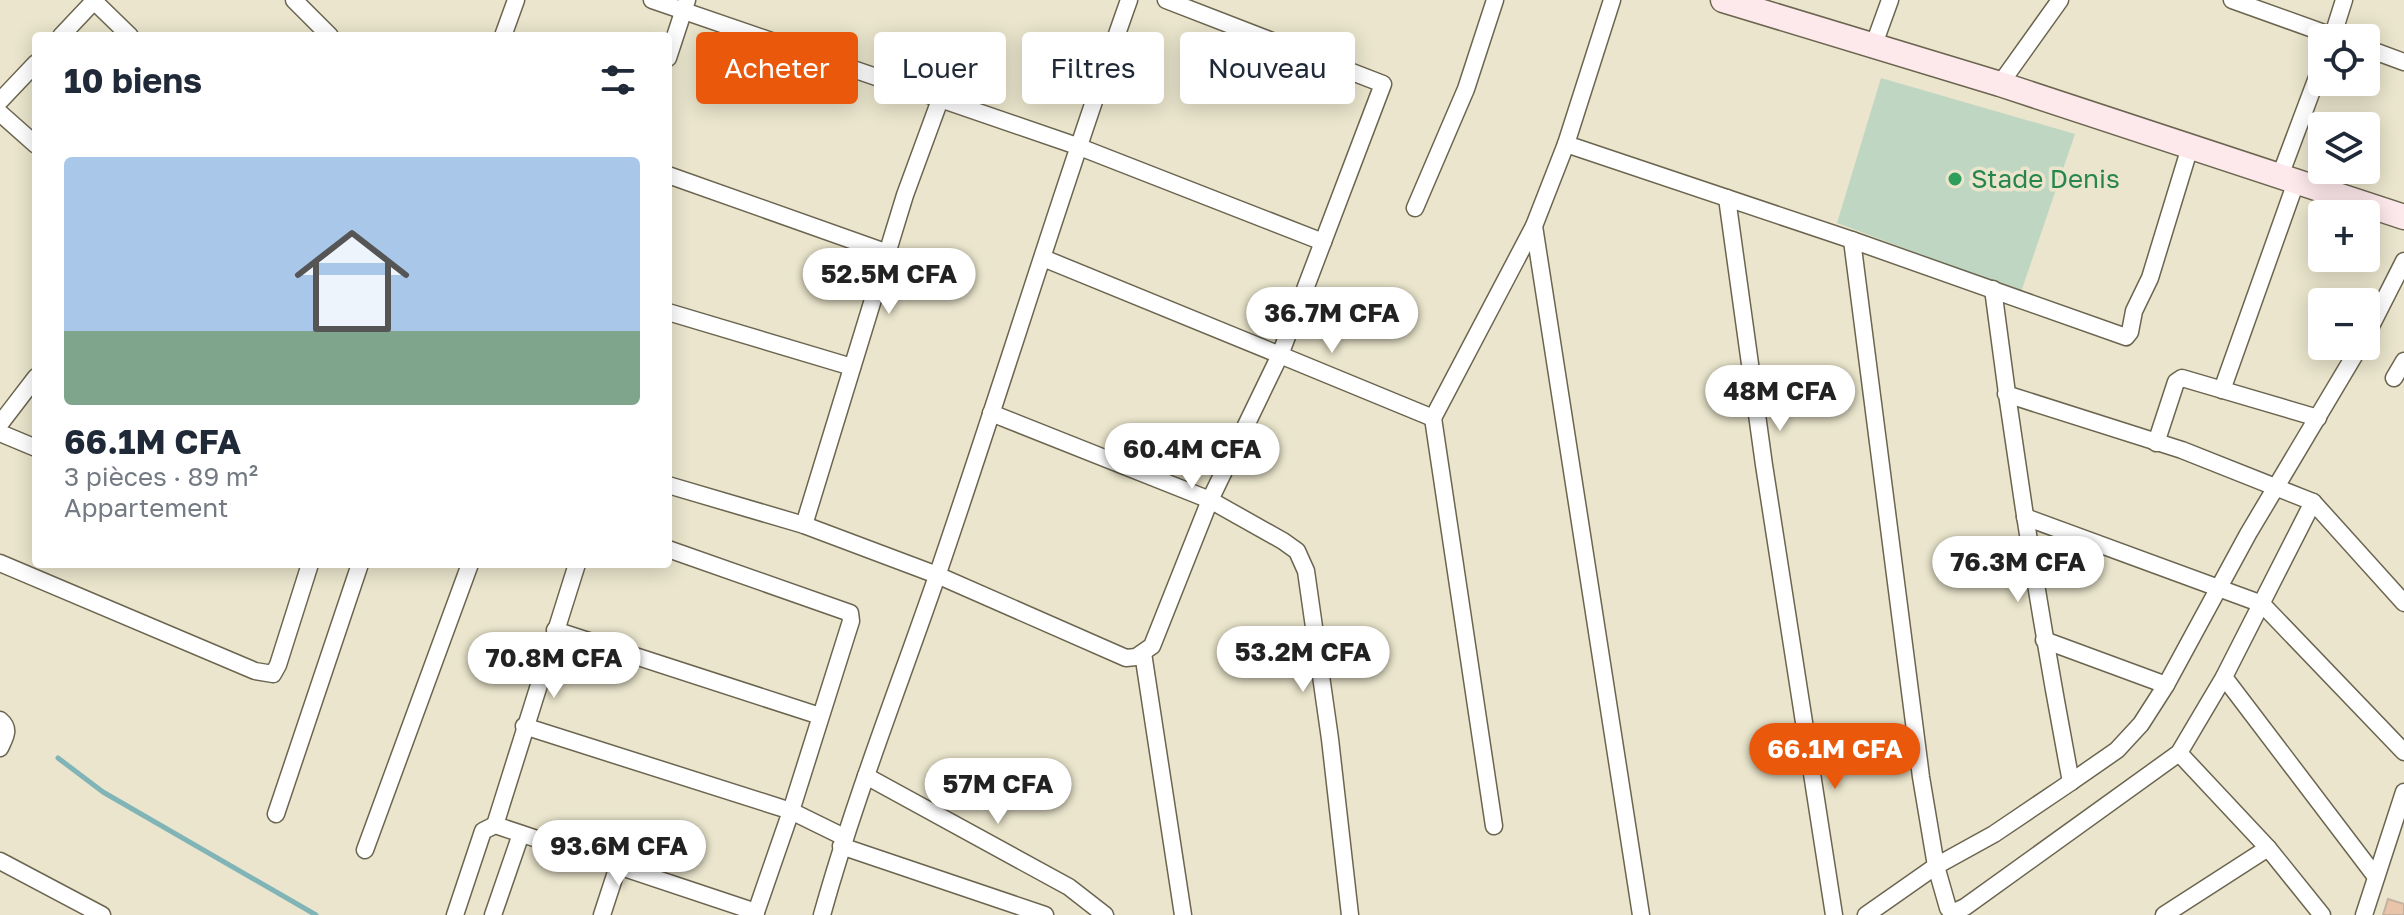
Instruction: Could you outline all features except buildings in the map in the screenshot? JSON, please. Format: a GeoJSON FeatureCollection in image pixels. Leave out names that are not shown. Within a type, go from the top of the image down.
{"type":"FeatureCollection","features":[{"type":"Feature","properties":{"kind":"street"},"geometry":{"type":"LineString","coordinates":[[294,0],[326,32]]}},
{"type":"Feature","properties":{"kind":"street"},"geometry":{"type":"LineString","coordinates":[[504,32],[516,0]]}},
{"type":"Feature","properties":{"kind":"street"},"geometry":{"type":"LineString","coordinates":[[652,0],[685,6],[874,73]]}},
{"type":"Feature","properties":{"kind":"street"},"geometry":{"type":"LineString","coordinates":[[822,915],[842,842],[937,575],[1043,258],[1077,146],[1129,0]]}},
{"type":"Feature","properties":{"kind":"street"},"geometry":{"type":"LineString","coordinates":[[672,486],[804,525],[937,575],[1126,658],[1143,653],[1152,646],[1210,500],[1280,355],[1383,84],[1166,0]]}},
{"type":"Feature","properties":{"kind":"street"},"geometry":{"type":"LineString","coordinates":[[1415,208],[1466,89],[1495,0]]}},
{"type":"Feature","properties":{"kind":"street"},"geometry":{"type":"LineString","coordinates":[[1494,826],[1433,418],[1534,226],[1566,144],[1612,0]]}},
{"type":"Feature","properties":{"kind":"street"},"geometry":{"type":"LineString","coordinates":[[1723,0],[1762,6],[1873,47],[2000,84],[2404,217]]}},
{"type":"Feature","properties":{"kind":"street"},"geometry":{"type":"LineString","coordinates":[[1873,47],[1890,0]]}},
{"type":"Feature","properties":{"kind":"street"},"geometry":{"type":"LineString","coordinates":[[2000,84],[2060,0]]}},
{"type":"Feature","properties":{"kind":"street"},"geometry":{"type":"LineString","coordinates":[[2232,0],[2308,28]]}},
{"type":"Feature","properties":{"kind":"street"},"geometry":{"type":"LineString","coordinates":[[2338,24],[2344,0]]}},
{"type":"Feature","properties":{"kind":"street"},"geometry":{"type":"LineString","coordinates":[[65,32],[95,1],[126,32]]}},
{"type":"Feature","properties":{"kind":"street"},"geometry":{"type":"LineString","coordinates":[[672,46],[685,6]]}},
{"type":"Feature","properties":{"kind":"street"},"geometry":{"type":"LineString","coordinates":[[2380,53],[2404,62]]}},
{"type":"Feature","properties":{"kind":"street"},"geometry":{"type":"LineString","coordinates":[[0,101],[32,67]]}},
{"type":"Feature","properties":{"kind":"street"},"geometry":{"type":"LineString","coordinates":[[2222,390],[2313,96]]}},
{"type":"Feature","properties":{"kind":"street"},"geometry":{"type":"LineString","coordinates":[[804,525],[905,195],[938,104]]}},
{"type":"Feature","properties":{"kind":"street"},"geometry":{"type":"LineString","coordinates":[[960,104],[1323,242]]}},
{"type":"Feature","properties":{"kind":"street"},"geometry":{"type":"LineString","coordinates":[[0,113],[32,141]]}},
{"type":"Feature","properties":{"kind":"street"},"geometry":{"type":"LineString","coordinates":[[1566,144],[1852,240],[2126,337],[2150,278],[2190,147]]}},
{"type":"Feature","properties":{"kind":"street"},"geometry":{"type":"LineString","coordinates":[[672,176],[888,253]]}},
{"type":"Feature","properties":{"kind":"street"},"geometry":{"type":"LineString","coordinates":[[1727,198],[1764,465],[1834,915]]}},
{"type":"Feature","properties":{"kind":"street"},"geometry":{"type":"LineString","coordinates":[[1534,226],[1641,915]]}},
{"type":"Feature","properties":{"kind":"street"},"geometry":{"type":"LineString","coordinates":[[1852,240],[1918,761],[1936,866],[1952,913],[1957,913],[2179,753],[2224,677],[2313,502]]}},
{"type":"Feature","properties":{"kind":"street"},"geometry":{"type":"LineString","coordinates":[[1043,258],[1433,418]]}},
{"type":"Feature","properties":{"kind":"street"},"geometry":{"type":"LineString","coordinates":[[2380,308],[2404,261]]}},
{"type":"Feature","properties":{"kind":"street"},"geometry":{"type":"LineString","coordinates":[[1993,289],[2044,640],[2071,782]]}},
{"type":"Feature","properties":{"kind":"street"},"geometry":{"type":"LineString","coordinates":[[672,313],[852,367]]}},
{"type":"Feature","properties":{"kind":"street"},"geometry":{"type":"LineString","coordinates":[[1866,915],[1936,866],[1994,834],[2071,782],[2117,750],[2141,724],[2352,360]]}},
{"type":"Feature","properties":{"kind":"street"},"geometry":{"type":"LineString","coordinates":[[2394,378],[2404,361]]}},
{"type":"Feature","properties":{"kind":"street"},"geometry":{"type":"LineString","coordinates":[[2156,443],[2179,379],[2182,378],[2318,418]]}},
{"type":"Feature","properties":{"kind":"street"},"geometry":{"type":"LineString","coordinates":[[0,424],[32,382]]}},
{"type":"Feature","properties":{"kind":"street"},"geometry":{"type":"LineString","coordinates":[[2006,394],[2156,443],[2313,502],[2404,603]]}},
{"type":"Feature","properties":{"kind":"street"},"geometry":{"type":"LineString","coordinates":[[991,413],[1210,500],[1269,531],[1297,551],[1306,571],[1330,739],[1350,915]]}},
{"type":"Feature","properties":{"kind":"street"},"geometry":{"type":"LineString","coordinates":[[0,433],[32,446]]}},
{"type":"Feature","properties":{"kind":"street"},"geometry":{"type":"LineString","coordinates":[[2025,517],[2262,604],[2404,752]]}},
{"type":"Feature","properties":{"kind":"street"},"geometry":{"type":"LineString","coordinates":[[455,915],[483,831],[495,825],[755,914],[851,621],[850,613],[672,550]]}},
{"type":"Feature","properties":{"kind":"street"},"geometry":{"type":"LineString","coordinates":[[0,563],[255,671],[273,674],[309,568]]}},
{"type":"Feature","properties":{"kind":"street"},"geometry":{"type":"LineString","coordinates":[[276,814],[359,568]]}},
{"type":"Feature","properties":{"kind":"street"},"geometry":{"type":"LineString","coordinates":[[365,850],[469,568]]}},
{"type":"Feature","properties":{"kind":"street"},"geometry":{"type":"LineString","coordinates":[[495,825],[576,568]]}},
{"type":"Feature","properties":{"kind":"street"},"geometry":{"type":"LineString","coordinates":[[555,630],[820,716]]}},
{"type":"Feature","properties":{"kind":"street"},"geometry":{"type":"LineString","coordinates":[[2044,640],[2166,685]]}},
{"type":"Feature","properties":{"kind":"street"},"geometry":{"type":"LineString","coordinates":[[1143,653],[1183,915]]}},
{"type":"Feature","properties":{"kind":"street"},"geometry":{"type":"LineString","coordinates":[[2224,677],[2376,877]]}},
{"type":"Feature","properties":{"kind":"street"},"geometry":{"type":"LineString","coordinates":[[0,720],[7,732],[0,748]]}},
{"type":"Feature","properties":{"kind":"street"},"geometry":{"type":"LineString","coordinates":[[524,726],[791,811],[842,842],[1045,915]]}},
{"type":"Feature","properties":{"kind":"street"},"geometry":{"type":"LineString","coordinates":[[2179,753],[2268,848],[2322,915]]}},
{"type":"Feature","properties":{"kind":"street"},"geometry":{"type":"LineString","coordinates":[[866,776],[1069,887],[1105,915]]}},
{"type":"Feature","properties":{"kind":"street"},"geometry":{"type":"LineString","coordinates":[[2364,915],[2399,822],[2404,792]]}},
{"type":"Feature","properties":{"kind":"street"},"geometry":{"type":"LineString","coordinates":[[493,915],[521,834]]}},
{"type":"Feature","properties":{"kind":"street"},"geometry":{"type":"LineString","coordinates":[[2164,915],[2268,848]]}},
{"type":"Feature","properties":{"kind":"street"},"geometry":{"type":"LineString","coordinates":[[0,861],[102,915]]}},
{"type":"Feature","properties":{"kind":"street"},"geometry":{"type":"LineString","coordinates":[[602,915],[618,866]]}},
{"type":"Feature","properties":{"kind":"green space","name":"Stade Denis"},"geometry":{"type":"Polygon","coordinates":[[[1881,78],[2075,134],[2021,292],[1837,223],[1881,78]]]}},
{"type":"Feature","properties":{"kind":"waterway"},"geometry":{"type":"LineString","coordinates":[[58,758],[103,792],[316,915]]}},
{"type":"Feature","properties":{"kind":"place","name":"Stade Denis"},"geometry":{"type":"Point","coordinates":[1955,179]}}]}
